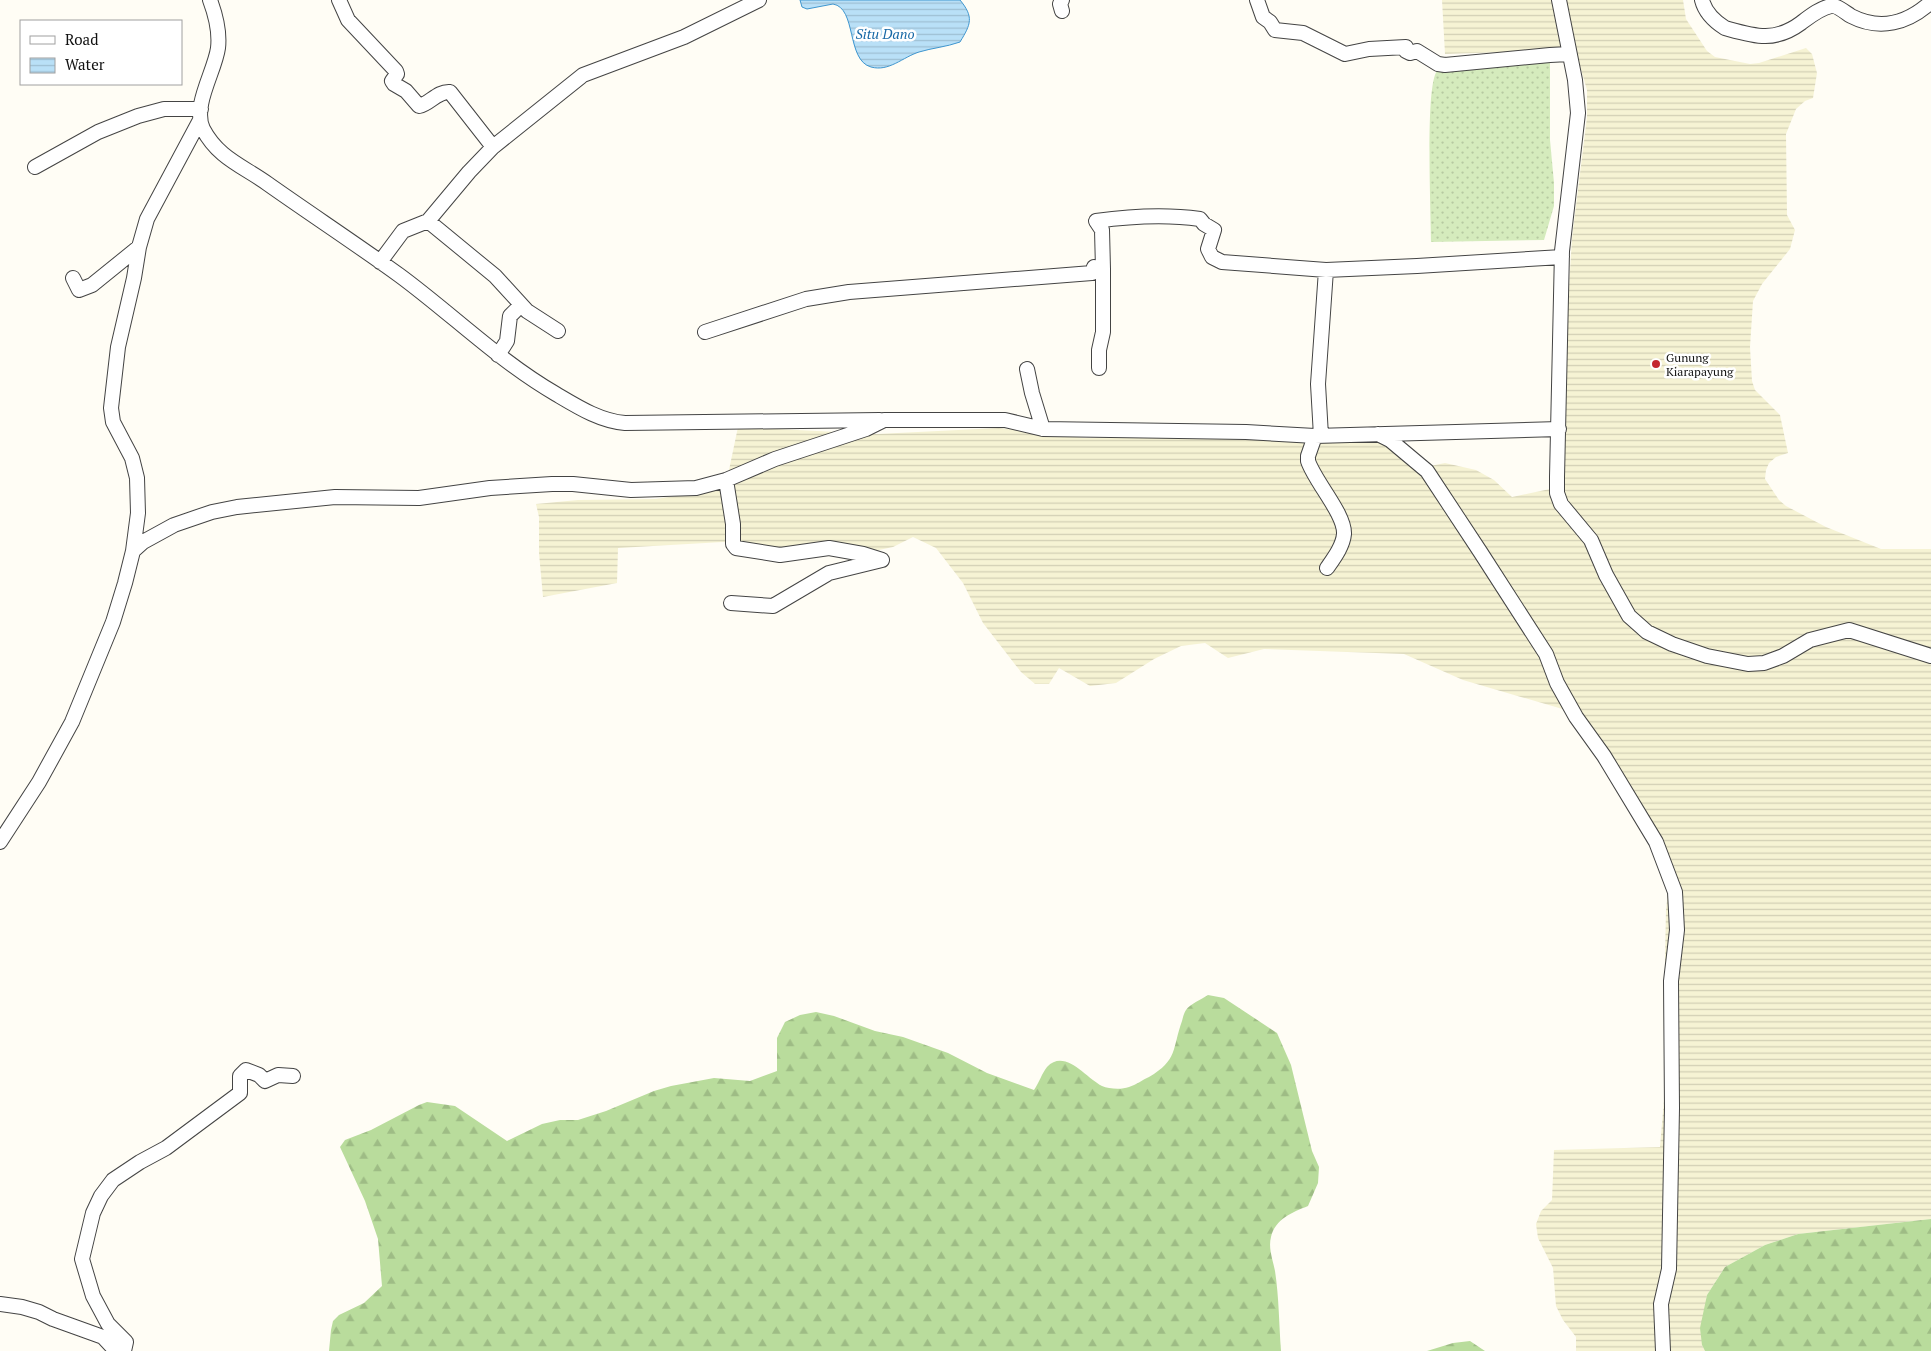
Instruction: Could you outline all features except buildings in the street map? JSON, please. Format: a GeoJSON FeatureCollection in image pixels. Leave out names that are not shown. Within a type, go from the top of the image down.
{"type":"FeatureCollection","features":[{"type":"Feature","properties":{"kind":"street"},"geometry":{"type":"LineString","coordinates":[[0,842],[40,782],[72,722],[113,622],[133,551],[138,513],[137,478],[132,458],[113,422],[111,408],[118,347],[139,247],[147,219],[201,114],[218,48],[217,20],[210,0]]}},
{"type":"Feature","properties":{"kind":"street"},"geometry":{"type":"LineString","coordinates":[[339,0],[348,20],[396,71],[397,74],[392,80],[394,84],[406,91],[419,106],[425,105],[444,92],[450,92],[493,147]]}},
{"type":"Feature","properties":{"kind":"street"},"geometry":{"type":"LineString","coordinates":[[380,262],[403,231],[428,221],[469,172],[493,147],[583,75],[684,36],[759,0]]}},
{"type":"Feature","properties":{"kind":"street"},"geometry":{"type":"LineString","coordinates":[[1257,0],[1264,18],[1270,22],[1275,30],[1303,33],[1344,54],[1369,49],[1406,47],[1406,51],[1410,53],[1417,51],[1438,64],[1445,65],[1569,54]]}},
{"type":"Feature","properties":{"kind":"street"},"geometry":{"type":"LineString","coordinates":[[1559,0],[1575,80],[1578,113],[1562,256],[1557,477],[1561,504],[1589,535],[1606,575],[1629,616],[1647,632],[1672,644],[1707,656],[1748,664],[1764,663],[1783,656],[1810,640],[1849,630],[1931,656]]}},
{"type":"Feature","properties":{"kind":"street"},"geometry":{"type":"LineString","coordinates":[[1702,0],[1706,11],[1720,25],[1725,28],[1762,37],[1787,32],[1813,14],[1830,6],[1836,6],[1860,20],[1883,25],[1906,19],[1920,12],[1931,2]]}},
{"type":"Feature","properties":{"kind":"street"},"geometry":{"type":"LineString","coordinates":[[36,167],[98,132],[138,116],[164,109],[201,114]]}},
{"type":"Feature","properties":{"kind":"street"},"geometry":{"type":"LineString","coordinates":[[201,114],[210,140],[219,152],[259,177],[380,262],[433,301],[498,355],[557,395],[587,412],[616,422],[1005,420],[1043,429],[1236,432],[1318,436],[1559,429]]}},
{"type":"Feature","properties":{"kind":"street"},"geometry":{"type":"LineString","coordinates":[[1099,368],[1099,350],[1103,332],[1102,230],[1096,221],[1154,215],[1200,219],[1214,230],[1208,249],[1212,257],[1217,261],[1326,270],[1562,256]]}},
{"type":"Feature","properties":{"kind":"street"},"geometry":{"type":"LineString","coordinates":[[428,221],[495,276],[521,305],[534,316],[558,331]]}},
{"type":"Feature","properties":{"kind":"street"},"geometry":{"type":"LineString","coordinates":[[73,278],[79,290],[92,285],[139,247]]}},
{"type":"Feature","properties":{"kind":"street"},"geometry":{"type":"LineString","coordinates":[[705,332],[806,299],[849,292],[1092,273],[1094,267],[1102,269]]}},
{"type":"Feature","properties":{"kind":"street"},"geometry":{"type":"LineString","coordinates":[[1326,270],[1318,384],[1318,436],[1308,456],[1308,461],[1340,517],[1344,529],[1337,554],[1327,568]]}},
{"type":"Feature","properties":{"kind":"street"},"geometry":{"type":"LineString","coordinates":[[498,355],[507,341],[510,316],[521,305]]}},
{"type":"Feature","properties":{"kind":"street"},"geometry":{"type":"LineString","coordinates":[[1027,369],[1043,429]]}},
{"type":"Feature","properties":{"kind":"street"},"geometry":{"type":"LineString","coordinates":[[133,551],[143,542],[160,532],[189,519],[212,512],[264,503],[335,497],[419,498],[522,485],[573,484],[631,490],[682,490],[696,488],[726,480],[783,456],[866,429],[884,420]]}},
{"type":"Feature","properties":{"kind":"street"},"geometry":{"type":"LineString","coordinates":[[1377,433],[1390,440],[1415,459],[1437,485],[1546,654],[1557,682],[1576,717],[1604,756],[1656,842],[1675,892],[1677,930],[1671,980],[1672,1108],[1668,1269],[1661,1304],[1663,1351]]}},
{"type":"Feature","properties":{"kind":"street"},"geometry":{"type":"LineString","coordinates":[[726,480],[733,524],[733,544],[736,548],[780,555],[826,548],[863,554],[882,560],[829,573],[773,606],[731,603]]}},
{"type":"Feature","properties":{"kind":"street"},"geometry":{"type":"LineString","coordinates":[[124,1351],[126,1342],[108,1324],[93,1296],[82,1258],[94,1213],[101,1196],[112,1180],[166,1148],[240,1094],[240,1076],[246,1070],[259,1075],[265,1081],[278,1075],[293,1076]]}},
{"type":"Feature","properties":{"kind":"street"},"geometry":{"type":"LineString","coordinates":[[0,1304],[31,1310],[103,1337],[116,1351]]}},
{"type":"Feature","properties":{"kind":"shaded area"},"geometry":{"type":"Polygon","coordinates":[[[1442,0],[1683,0],[1686,19],[1707,51],[1715,57],[1750,64],[1759,63],[1806,48],[1812,54],[1817,73],[1813,98],[1805,101],[1796,109],[1786,134],[1787,215],[1795,230],[1790,249],[1762,284],[1753,301],[1750,347],[1752,381],[1755,390],[1780,415],[1788,453],[1776,457],[1769,463],[1765,479],[1779,500],[1786,506],[1826,527],[1881,549],[1931,549],[1931,1219],[1798,1234],[1765,1245],[1725,1267],[1707,1295],[1702,1345],[1705,1351],[1576,1351],[1576,1337],[1563,1320],[1556,1306],[1553,1268],[1538,1238],[1536,1224],[1541,1211],[1552,1200],[1554,1150],[1660,1147],[1665,1088],[1665,958],[1666,909],[1669,885],[1652,843],[1583,715],[1463,680],[1404,654],[1264,649],[1228,658],[1205,643],[1181,646],[1154,659],[1116,683],[1090,686],[1059,668],[1049,684],[1035,684],[1021,672],[983,623],[963,583],[936,548],[913,537],[893,547],[874,551],[828,543],[770,548],[723,542],[618,548],[617,583],[543,597],[539,553],[539,517],[536,504],[578,500],[655,499],[725,489],[738,427],[877,434],[999,428],[1085,438],[1177,436],[1385,443],[1415,469],[1445,463],[1476,470],[1494,480],[1512,497],[1564,486],[1567,321],[1572,238],[1587,117],[1587,90],[1580,66],[1558,50],[1445,54],[1442,0]]]}},
{"type":"Feature","properties":{"kind":"green space"},"geometry":{"type":"Polygon","coordinates":[[[1550,61],[1550,140],[1554,206],[1544,240],[1431,242],[1430,124],[1433,82],[1437,71],[1550,61]]]}},
{"type":"Feature","properties":{"kind":"green space"},"geometry":{"type":"Polygon","coordinates":[[[1208,995],[1224,998],[1277,1033],[1291,1065],[1312,1151],[1319,1167],[1318,1183],[1308,1206],[1285,1217],[1276,1225],[1270,1241],[1278,1301],[1281,1351],[329,1351],[333,1321],[339,1315],[364,1303],[382,1286],[378,1239],[365,1201],[340,1147],[345,1140],[371,1130],[419,1105],[427,1102],[455,1106],[507,1141],[542,1124],[560,1120],[578,1120],[671,1086],[714,1078],[750,1081],[777,1071],[777,1038],[785,1022],[800,1015],[816,1012],[834,1016],[875,1031],[903,1037],[948,1053],[987,1073],[1034,1090],[1047,1067],[1054,1062],[1061,1061],[1075,1066],[1102,1086],[1122,1089],[1149,1077],[1165,1065],[1173,1053],[1186,1010],[1208,995]]]}},
{"type":"Feature","properties":{"kind":"green space"},"geometry":{"type":"Polygon","coordinates":[[[1931,1219],[1931,1351],[1705,1351],[1702,1345],[1700,1328],[1707,1295],[1725,1267],[1765,1245],[1798,1234],[1931,1219]]]}},
{"type":"Feature","properties":{"kind":"green space"},"geometry":{"type":"Polygon","coordinates":[[[1470,1341],[1485,1351],[1427,1351],[1453,1343],[1470,1341]]]}},
{"type":"Feature","properties":{"kind":"water","name":"Situ Dano"},"geometry":{"type":"Polygon","coordinates":[[[800,0],[960,0],[969,16],[969,25],[960,42],[913,54],[890,66],[871,67],[863,62],[858,55],[846,15],[840,8],[833,4],[807,9],[802,7],[800,0]]]}},
{"type":"Feature","properties":{"kind":"place","name":"Gunung Kiarapayung"},"geometry":{"type":"Point","coordinates":[1656,364]}}]}
